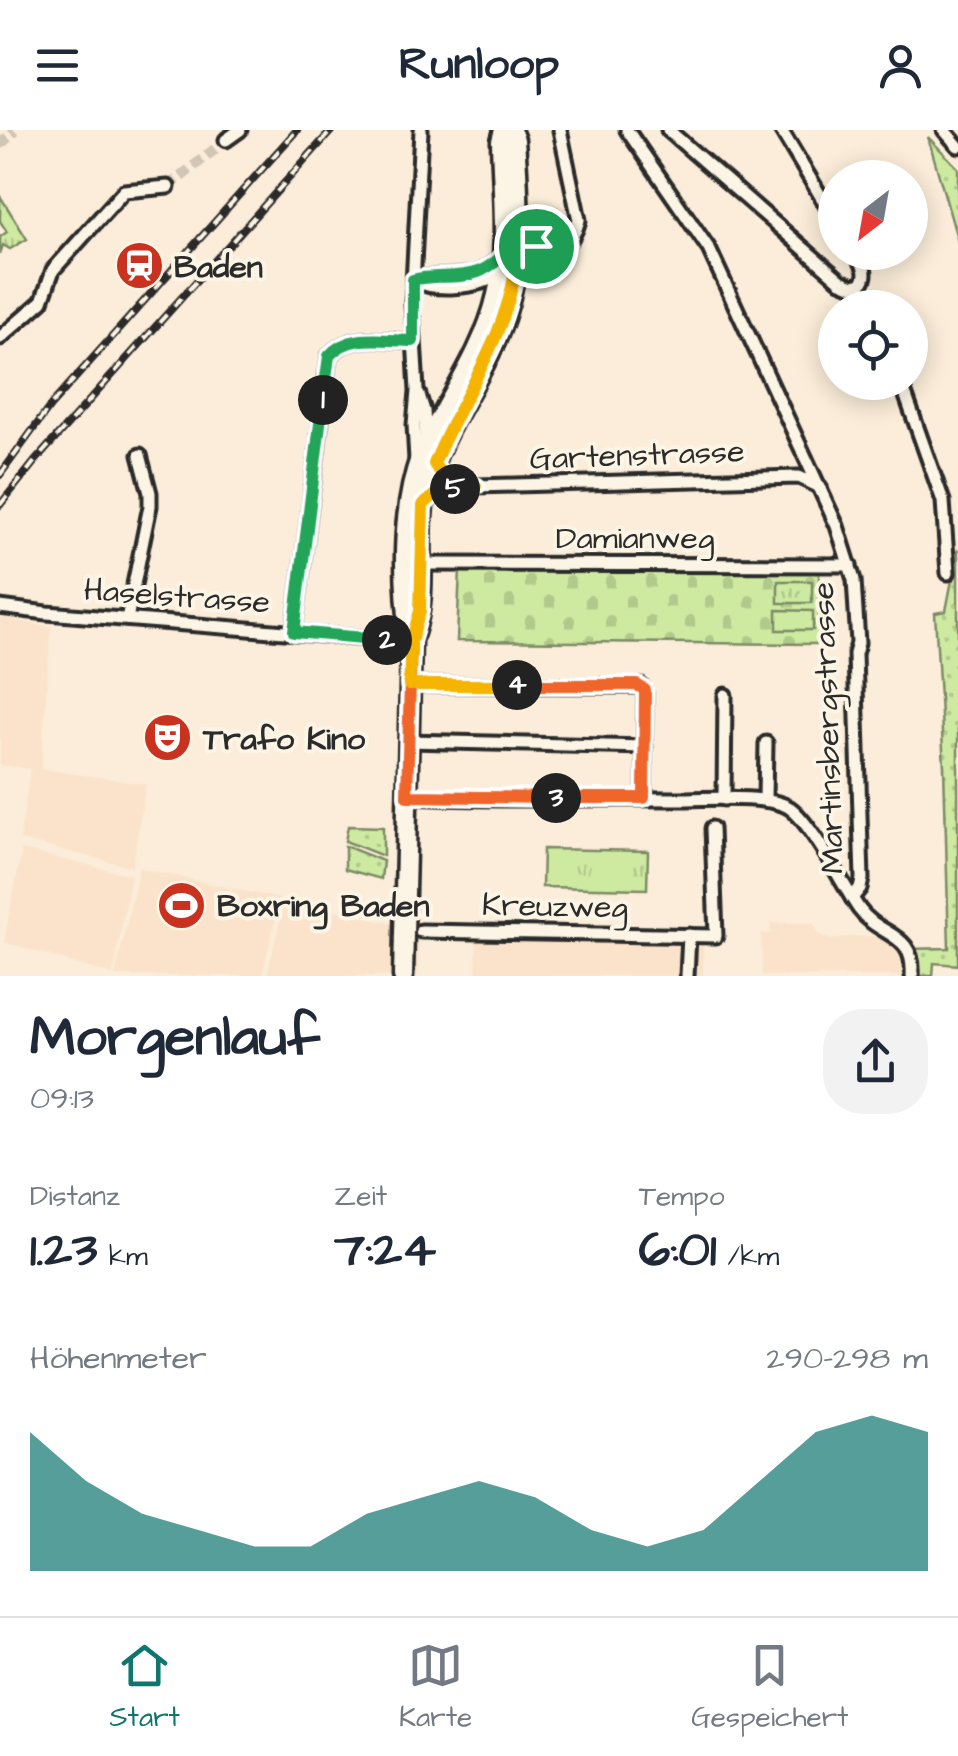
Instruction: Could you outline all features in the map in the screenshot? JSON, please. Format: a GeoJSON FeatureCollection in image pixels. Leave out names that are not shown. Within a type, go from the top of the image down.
{"type":"FeatureCollection","features":[{"type":"Feature","properties":{"kind":"main road"},"geometry":{"type":"LineString","coordinates":[[411,642],[420,611],[423,505],[430,471],[497,338],[511,296],[506,267],[502,141],[508,130],[515,140],[518,246],[506,267],[484,332],[426,444],[430,471]]}},
{"type":"Feature","properties":{"kind":"main road"},"geometry":{"type":"LineString","coordinates":[[403,976],[411,642],[407,510],[411,488],[430,471]]}},
{"type":"Feature","properties":{"kind":"street"},"geometry":{"type":"LineString","coordinates":[[226,140],[240,130]]}},
{"type":"Feature","properties":{"kind":"street"},"geometry":{"type":"LineString","coordinates":[[421,130],[413,341],[426,444]]}},
{"type":"Feature","properties":{"kind":"street"},"geometry":{"type":"LineString","coordinates":[[413,280],[423,285],[486,281],[506,267],[544,260],[568,243],[580,220],[560,130]]}},
{"type":"Feature","properties":{"kind":"street","name":"Martinsbergstrasse"},"geometry":{"type":"LineString","coordinates":[[627,130],[709,249],[820,486],[850,565],[858,643],[854,654],[862,880],[852,898]]}},
{"type":"Feature","properties":{"kind":"street"},"geometry":{"type":"LineString","coordinates":[[668,130],[842,280],[859,285],[864,281],[864,270]]}},
{"type":"Feature","properties":{"kind":"street"},"geometry":{"type":"LineString","coordinates":[[781,130],[818,192]]}},
{"type":"Feature","properties":{"kind":"street"},"geometry":{"type":"LineString","coordinates":[[944,130],[958,146]]}},
{"type":"Feature","properties":{"kind":"street"},"geometry":{"type":"LineString","coordinates":[[0,338],[42,301],[53,270],[124,191],[168,187]]}},
{"type":"Feature","properties":{"kind":"street"},"geometry":{"type":"LineString","coordinates":[[518,246],[568,243]]}},
{"type":"Feature","properties":{"kind":"street"},"geometry":{"type":"LineString","coordinates":[[859,285],[862,290]]}},
{"type":"Feature","properties":{"kind":"street"},"geometry":{"type":"LineString","coordinates":[[294,632],[329,356],[344,344],[358,340],[413,341]]}},
{"type":"Feature","properties":{"kind":"street"},"geometry":{"type":"LineString","coordinates":[[418,391],[414,425],[430,471],[448,489]]}},
{"type":"Feature","properties":{"kind":"street"},"geometry":{"type":"LineString","coordinates":[[907,400],[943,501],[948,574]]}},
{"type":"Feature","properties":{"kind":"street"},"geometry":{"type":"LineString","coordinates":[[128,619],[150,506],[140,456]]}},
{"type":"Feature","properties":{"kind":"street"},"geometry":{"type":"LineString","coordinates":[[800,477],[811,466]]}},
{"type":"Feature","properties":{"kind":"street","name":"Gartenstrasse"},"geometry":{"type":"LineString","coordinates":[[430,471],[476,486]]}},
{"type":"Feature","properties":{"kind":"street","name":"Gartenstrasse"},"geometry":{"type":"LineString","coordinates":[[423,505],[438,492],[476,486],[800,477],[820,486]]}},
{"type":"Feature","properties":{"kind":"street","name":"Damianweg"},"geometry":{"type":"LineString","coordinates":[[421,564],[850,565]]}},
{"type":"Feature","properties":{"kind":"street","name":"Haselstrasse"},"geometry":{"type":"LineString","coordinates":[[0,607],[411,642]]}},
{"type":"Feature","properties":{"kind":"street"},"geometry":{"type":"LineString","coordinates":[[409,685],[643,687],[644,798]]}},
{"type":"Feature","properties":{"kind":"street"},"geometry":{"type":"LineString","coordinates":[[724,799],[725,695]]}},
{"type":"Feature","properties":{"kind":"street"},"geometry":{"type":"LineString","coordinates":[[408,741],[645,746]]}},
{"type":"Feature","properties":{"kind":"street"},"geometry":{"type":"LineString","coordinates":[[765,800],[766,743]]}},
{"type":"Feature","properties":{"kind":"street"},"geometry":{"type":"LineString","coordinates":[[407,796],[780,803],[794,812],[869,921],[906,944],[912,959],[912,976]]}},
{"type":"Feature","properties":{"kind":"street"},"geometry":{"type":"LineString","coordinates":[[687,976],[689,936],[716,936],[712,828]]}},
{"type":"Feature","properties":{"kind":"street","name":"Kreuzweg"},"geometry":{"type":"LineString","coordinates":[[421,930],[689,936]]}},
{"type":"Feature","properties":{"kind":"shaded area"},"geometry":{"type":"Polygon","coordinates":[[[0,617],[51,627],[41,769],[146,784],[132,867],[20,840],[30,769],[0,765],[0,617]]]}},
{"type":"Feature","properties":{"kind":"shaded area"},"geometry":{"type":"Polygon","coordinates":[[[22,850],[131,875],[113,975],[4,942],[22,850]]]}},
{"type":"Feature","properties":{"kind":"shaded area"},"geometry":{"type":"Polygon","coordinates":[[[139,868],[280,899],[262,976],[115,976],[139,868]]]}},
{"type":"Feature","properties":{"kind":"shaded area"},"geometry":{"type":"Polygon","coordinates":[[[285,899],[420,930],[418,976],[267,976],[285,899]]]}},
{"type":"Feature","properties":{"kind":"shaded area"},"geometry":{"type":"Polygon","coordinates":[[[771,923],[813,923],[820,935],[831,940],[874,936],[895,946],[904,962],[903,976],[762,976],[761,933],[771,934],[771,923]]]}},
{"type":"Feature","properties":{"kind":"shaded area"},"geometry":{"type":"Polygon","coordinates":[[[703,929],[703,976],[476,976],[477,938],[703,929]]]}},
{"type":"Feature","properties":{"kind":"green space"},"geometry":{"type":"Polygon","coordinates":[[[928,137],[958,168],[958,242],[928,137]]]}},
{"type":"Feature","properties":{"kind":"green space"},"geometry":{"type":"Polygon","coordinates":[[[0,196],[27,239],[10,249],[3,245],[0,254],[0,237],[7,232],[0,221],[0,196]]]}},
{"type":"Feature","properties":{"kind":"green space"},"geometry":{"type":"Polygon","coordinates":[[[958,549],[958,965],[934,963],[933,976],[912,976],[908,949],[949,948],[935,613],[946,611],[958,549]]]}},
{"type":"Feature","properties":{"kind":"green space"},"geometry":{"type":"Polygon","coordinates":[[[460,568],[819,568],[819,644],[457,641],[460,568]]]}},
{"type":"Feature","properties":{"kind":"green space"},"geometry":{"type":"Polygon","coordinates":[[[778,581],[812,581],[812,603],[778,603],[778,581]]]}},
{"type":"Feature","properties":{"kind":"green space"},"geometry":{"type":"Polygon","coordinates":[[[777,610],[813,611],[813,630],[777,630],[777,610]]]}},
{"type":"Feature","properties":{"kind":"green space"},"geometry":{"type":"Polygon","coordinates":[[[348,826],[383,827],[383,856],[345,841],[348,826]]]}},
{"type":"Feature","properties":{"kind":"green space"},"geometry":{"type":"Polygon","coordinates":[[[345,846],[383,861],[381,879],[345,869],[345,846]]]}},
{"type":"Feature","properties":{"kind":"green space"},"geometry":{"type":"Polygon","coordinates":[[[543,849],[648,851],[647,889],[542,887],[543,849]]]}},
{"type":"Feature","properties":{"kind":"tunnel"},"geometry":{"type":"LineString","coordinates":[[0,145],[15,130]]}},
{"type":"Feature","properties":{"kind":"tunnel"},"geometry":{"type":"LineString","coordinates":[[168,187],[226,140]]}},
{"type":"Feature","properties":{"kind":"railway"},"geometry":{"type":"LineString","coordinates":[[0,475],[51,405],[297,130]]}},
{"type":"Feature","properties":{"kind":"railway"},"geometry":{"type":"LineString","coordinates":[[0,505],[332,130]]}},
{"type":"Feature","properties":{"kind":"place","name":"Baden"},"geometry":{"type":"Point","coordinates":[139,266]}},
{"type":"Feature","properties":{"kind":"place","name":"Trafo Kino"},"geometry":{"type":"Point","coordinates":[168,738]}},
{"type":"Feature","properties":{"kind":"place","name":"Boxring Baden"},"geometry":{"type":"Point","coordinates":[182,905]}},
{"type":"Feature","properties":{"kind":"route"},"geometry":{"type":"LineString","coordinates":[[536,246],[518,246],[496,263],[464,276],[413,280],[413,341],[358,340],[344,344],[329,356],[294,632],[411,642],[410,678],[409,685],[407,796],[644,798],[645,692],[641,686],[409,685],[411,642],[420,611],[423,505],[438,492],[476,486],[443,476],[434,464],[497,338],[516,267],[544,260],[568,243],[536,246]]}}]}
